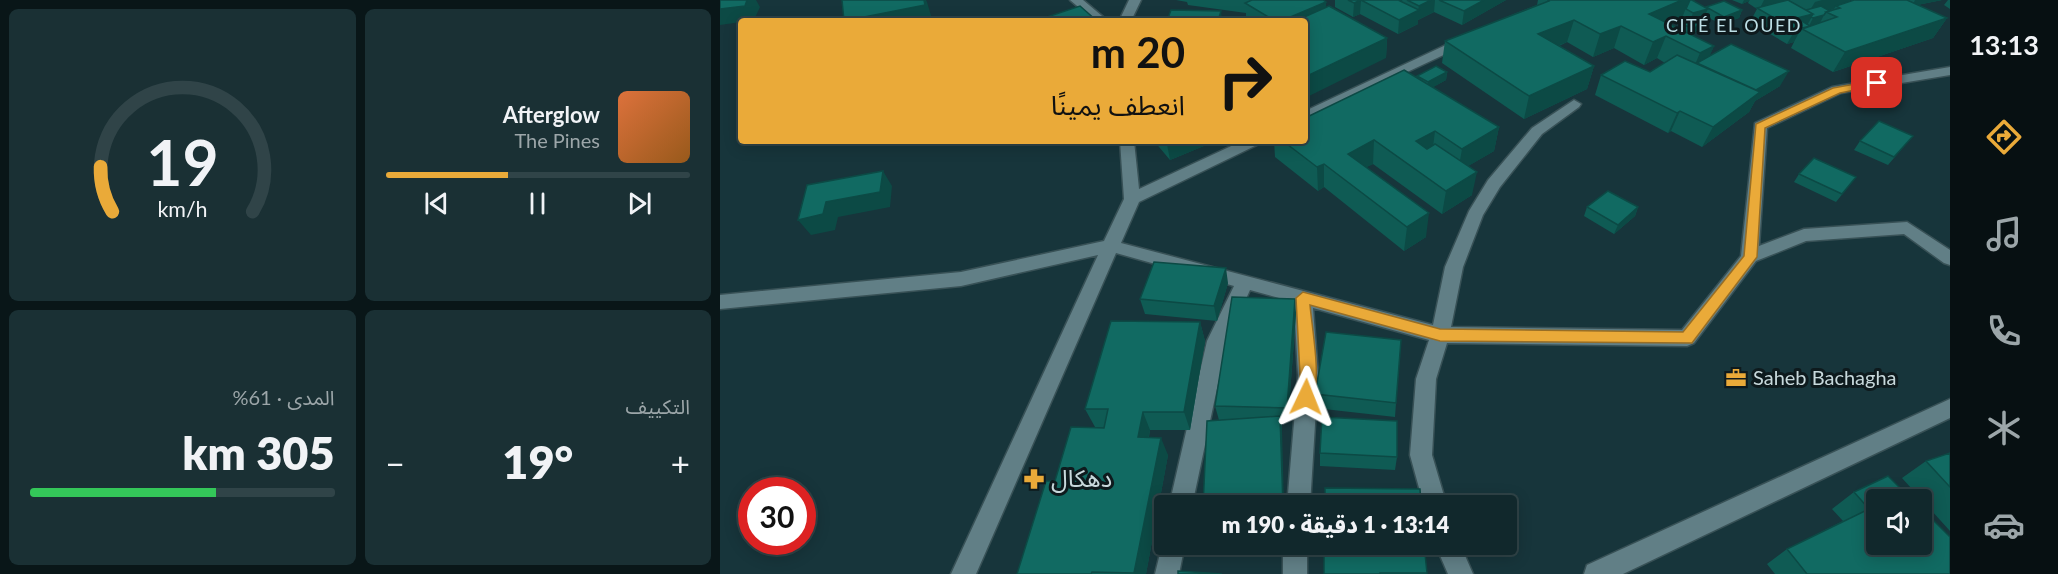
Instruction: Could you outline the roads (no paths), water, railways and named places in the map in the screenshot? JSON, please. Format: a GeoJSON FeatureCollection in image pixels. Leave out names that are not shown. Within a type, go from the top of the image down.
{"type":"FeatureCollection","features":[{"type":"Feature","properties":{"kind":"street"},"geometry":{"type":"LineString","coordinates":[[1076,0],[1098,18]]}},
{"type":"Feature","properties":{"kind":"street"},"geometry":{"type":"LineString","coordinates":[[1126,18],[1135,0]]}},
{"type":"Feature","properties":{"kind":"street"},"geometry":{"type":"LineString","coordinates":[[1308,115],[1474,35]]}},
{"type":"Feature","properties":{"kind":"street"},"geometry":{"type":"LineString","coordinates":[[1750,257],[1760,126],[1837,90],[1950,71]]}},
{"type":"Feature","properties":{"kind":"street"},"geometry":{"type":"LineString","coordinates":[[1433,495],[1421,455],[1426,379],[1440,335],[1454,267],[1475,215],[1494,184],[1537,131],[1574,104]]}},
{"type":"Feature","properties":{"kind":"street"},"geometry":{"type":"LineString","coordinates":[[963,574],[1132,199],[1127,144]]}},
{"type":"Feature","properties":{"kind":"street"},"geometry":{"type":"LineString","coordinates":[[1132,199],[1248,144]]}},
{"type":"Feature","properties":{"kind":"street"},"geometry":{"type":"LineString","coordinates":[[720,302],[961,279],[1111,246],[1244,284],[1440,335],[1687,338],[1750,257],[1804,235],[1907,228],[1950,260]]}},
{"type":"Feature","properties":{"kind":"street"},"geometry":{"type":"LineString","coordinates":[[1182,495],[1217,341],[1244,284]]}},
{"type":"Feature","properties":{"kind":"street"},"geometry":{"type":"LineString","coordinates":[[1299,495],[1308,375],[1303,298]]}},
{"type":"Feature","properties":{"kind":"street"},"geometry":{"type":"LineString","coordinates":[[1596,574],[1950,408]]}},
{"type":"Feature","properties":{"kind":"street"},"geometry":{"type":"LineString","coordinates":[[1167,574],[1171,555]]}},
{"type":"Feature","properties":{"kind":"street"},"geometry":{"type":"LineString","coordinates":[[1295,555],[1295,574]]}},
{"type":"Feature","properties":{"kind":"street"},"geometry":{"type":"LineString","coordinates":[[1452,555],[1461,574]]}},
{"type":"Feature","properties":{"kind":"place","name":"Saheb Bachagha"},"geometry":{"type":"Point","coordinates":[1736,378]}},
{"type":"Feature","properties":{"kind":"place","name":"دهكال"},"geometry":{"type":"Point","coordinates":[1034,479]}},
{"type":"Feature","properties":{"kind":"district","name":"CITÉ EL OUED"},"geometry":{"type":"Point","coordinates":[1734,26]}}]}
